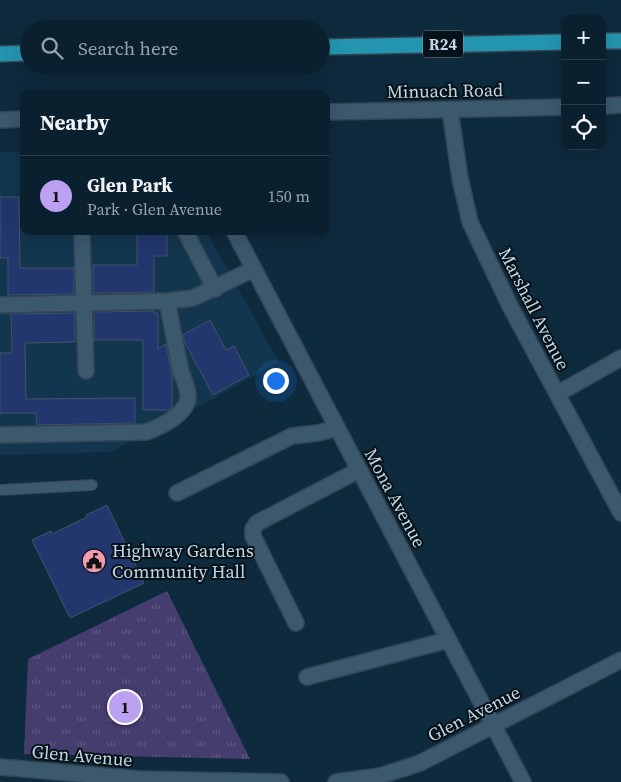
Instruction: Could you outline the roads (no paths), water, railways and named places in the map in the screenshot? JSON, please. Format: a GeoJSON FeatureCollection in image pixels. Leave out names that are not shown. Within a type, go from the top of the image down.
{"type":"FeatureCollection","features":[{"type":"Feature","properties":{"kind":"highway"},"geometry":{"type":"LineString","coordinates":[[606,41],[621,40]]}},
{"type":"Feature","properties":{"kind":"highway","name":"R24"},"geometry":{"type":"LineString","coordinates":[[330,47],[561,42]]}},
{"type":"Feature","properties":{"kind":"highway"},"geometry":{"type":"LineString","coordinates":[[0,54],[20,53]]}},
{"type":"Feature","properties":{"kind":"street"},"geometry":{"type":"LineString","coordinates":[[606,106],[621,105]]}},
{"type":"Feature","properties":{"kind":"street","name":"Minuach Road"},"geometry":{"type":"LineString","coordinates":[[330,112],[561,107]]}},
{"type":"Feature","properties":{"kind":"street","name":"Marshall Avenue"},"geometry":{"type":"LineString","coordinates":[[450,110],[460,178],[470,222],[510,306],[621,513]]}},
{"type":"Feature","properties":{"kind":"street"},"geometry":{"type":"LineString","coordinates":[[0,120],[20,119]]}},
{"type":"Feature","properties":{"kind":"street"},"geometry":{"type":"LineString","coordinates":[[82,235],[86,371]]}},
{"type":"Feature","properties":{"kind":"street"},"geometry":{"type":"LineString","coordinates":[[187,235],[214,289]]}},
{"type":"Feature","properties":{"kind":"street","name":"Mona Avenue"},"geometry":{"type":"LineString","coordinates":[[236,235],[523,782]]}},
{"type":"Feature","properties":{"kind":"street"},"geometry":{"type":"LineString","coordinates":[[0,305],[167,301],[193,298],[254,269]]}},
{"type":"Feature","properties":{"kind":"street"},"geometry":{"type":"LineString","coordinates":[[0,435],[146,432],[180,412],[188,397],[167,301]]}},
{"type":"Feature","properties":{"kind":"street"},"geometry":{"type":"LineString","coordinates":[[557,394],[621,358]]}},
{"type":"Feature","properties":{"kind":"street"},"geometry":{"type":"LineString","coordinates":[[177,494],[292,436],[318,433],[337,428]]}},
{"type":"Feature","properties":{"kind":"street"},"geometry":{"type":"LineString","coordinates":[[296,622],[254,536],[254,529],[257,524],[359,470]]}},
{"type":"Feature","properties":{"kind":"street"},"geometry":{"type":"LineString","coordinates":[[308,677],[448,640]]}},
{"type":"Feature","properties":{"kind":"street","name":"Glen Avenue"},"geometry":{"type":"LineString","coordinates":[[336,782],[380,776],[420,763],[621,660]]}},
{"type":"Feature","properties":{"kind":"street","name":"Glen Avenue"},"geometry":{"type":"LineString","coordinates":[[0,767],[139,779],[281,782]]}},
{"type":"Feature","properties":{"kind":"lane"},"geometry":{"type":"LineString","coordinates":[[0,490],[92,485]]}},
{"type":"Feature","properties":{"kind":"place","name":"Highway Gardens Community Hall"},"geometry":{"type":"Point","coordinates":[94,561]}},
{"type":"Feature","properties":{"kind":"place","name":"Glen Park"},"geometry":{"type":"Point","coordinates":[125,707]}}]}
